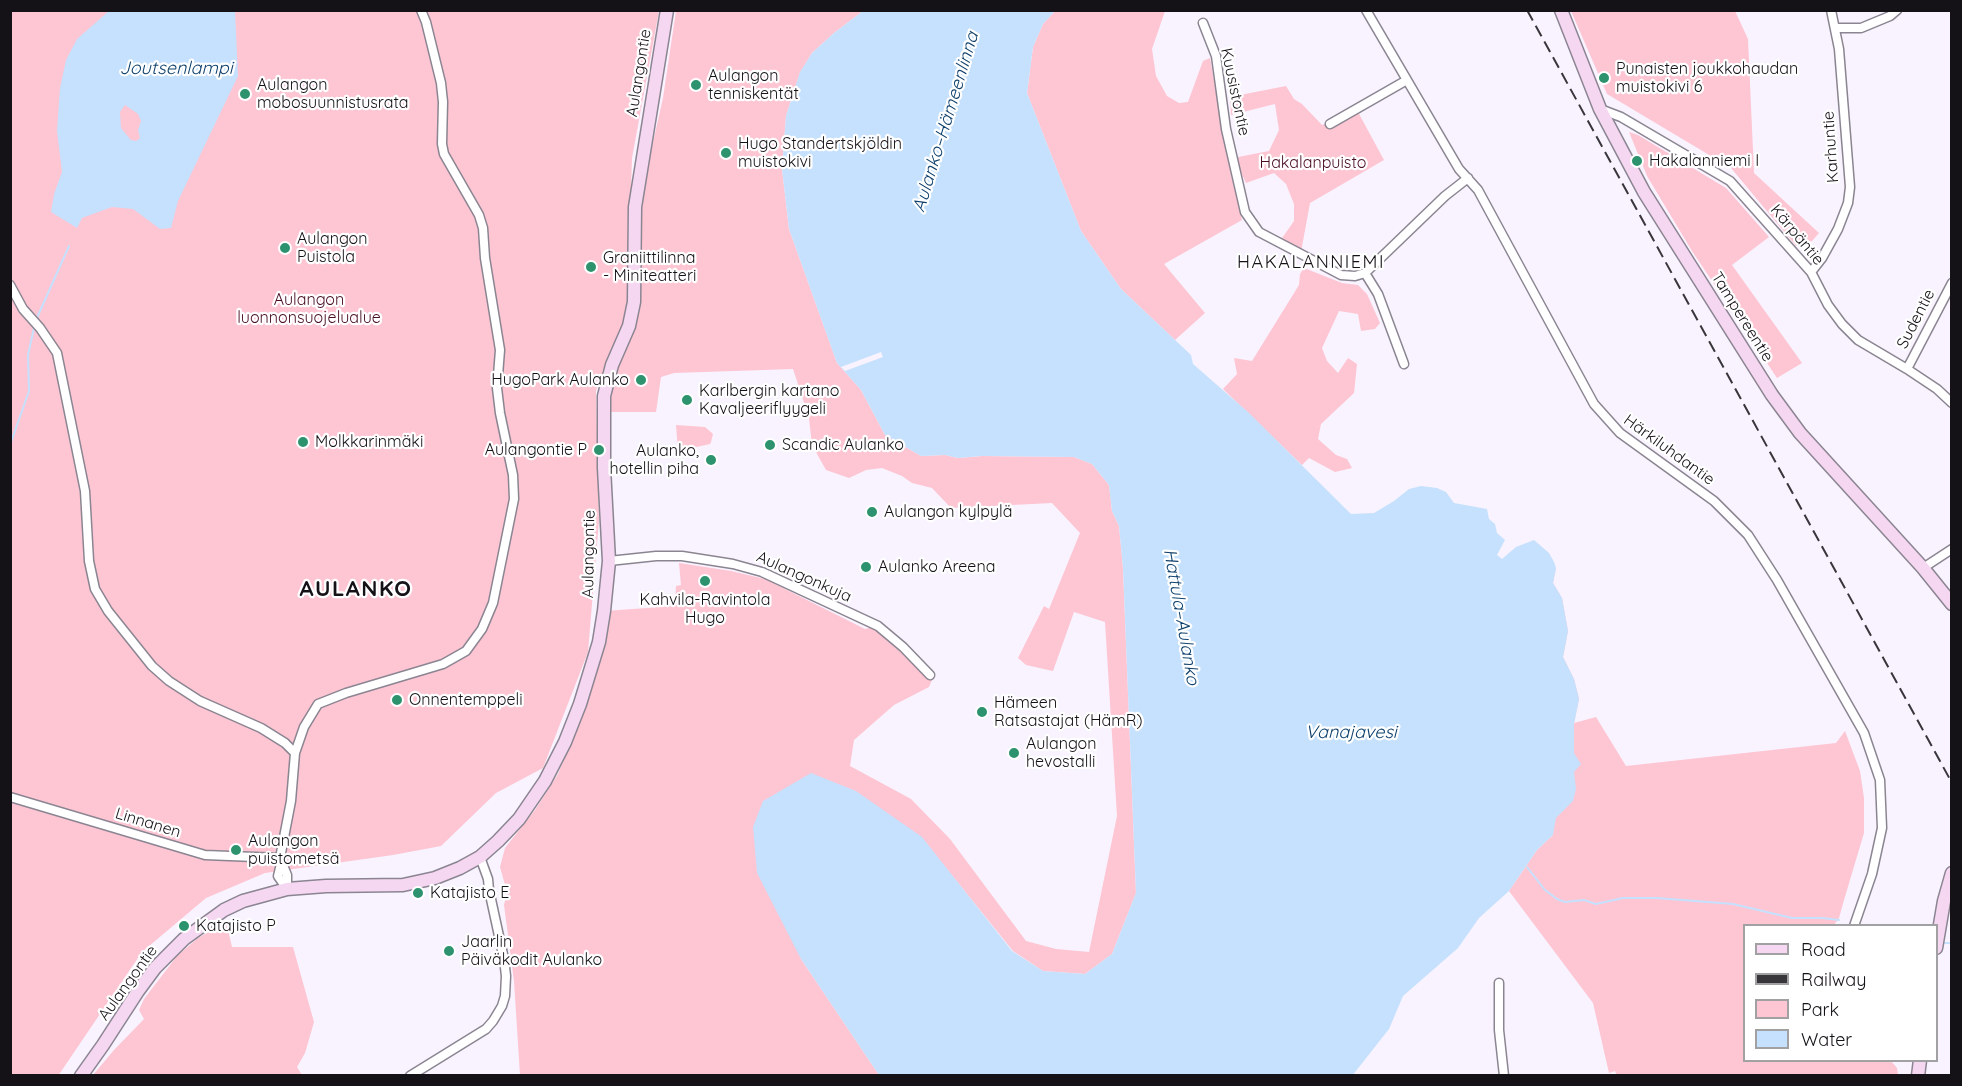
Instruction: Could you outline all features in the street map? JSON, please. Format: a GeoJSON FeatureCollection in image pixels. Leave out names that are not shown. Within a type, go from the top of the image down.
{"type":"FeatureCollection","features":[{"type":"Feature","properties":{"kind":"main road","name":"Aulangontie"},"geometry":{"type":"LineString","coordinates":[[81,1076],[155,968],[184,939],[211,919],[251,907],[273,892],[287,889],[326,885],[403,885],[435,878],[480,857],[519,819],[545,782],[565,742],[584,693],[599,642],[604,611],[609,561],[604,468],[604,396],[612,365],[629,326],[635,297],[635,207],[667,10]]}},
{"type":"Feature","properties":{"kind":"main road","name":"Tampereentie"},"geometry":{"type":"LineString","coordinates":[[1561,10],[1600,109],[1644,192],[1787,416],[1923,568],[1952,604]]}},
{"type":"Feature","properties":{"kind":"main road"},"geometry":{"type":"LineString","coordinates":[[1938,936],[1952,873]]}},
{"type":"Feature","properties":{"kind":"street"},"geometry":{"type":"LineString","coordinates":[[287,889],[278,876],[291,801],[295,753],[304,727],[318,704],[346,693],[443,664],[466,651],[483,629],[493,603],[514,500],[513,475],[497,388],[500,350],[485,258],[483,228],[479,215],[444,154],[441,83],[421,10]]}},
{"type":"Feature","properties":{"kind":"street","name":"Härkiluhdantie"},"geometry":{"type":"LineString","coordinates":[[1366,10],[1459,169],[1478,190],[1594,404],[1620,434],[1714,501],[1748,535],[1777,580],[1864,733],[1880,780],[1882,828],[1872,874],[1855,924]]}},
{"type":"Feature","properties":{"kind":"street","name":"Karhuntie"},"geometry":{"type":"LineString","coordinates":[[1811,272],[1838,230],[1848,203],[1850,186],[1836,28],[1832,10]]}},
{"type":"Feature","properties":{"kind":"street"},"geometry":{"type":"LineString","coordinates":[[1836,28],[1861,28],[1890,16],[1897,10]]}},
{"type":"Feature","properties":{"kind":"street","name":"Kuusistontie"},"geometry":{"type":"LineString","coordinates":[[1203,23],[1216,56],[1226,129],[1245,212],[1251,223],[1259,232],[1341,275],[1347,277],[1365,273]]}},
{"type":"Feature","properties":{"kind":"street"},"geometry":{"type":"LineString","coordinates":[[1330,124],[1407,80]]}},
{"type":"Feature","properties":{"kind":"street","name":"Kärpäntie"},"geometry":{"type":"LineString","coordinates":[[1600,109],[1621,117],[1730,181],[1811,272],[1828,305],[1842,324],[1858,340],[1937,389],[1952,403]]}},
{"type":"Feature","properties":{"kind":"street"},"geometry":{"type":"LineString","coordinates":[[1404,364],[1378,294],[1365,273],[1445,196],[1468,178]]}},
{"type":"Feature","properties":{"kind":"street","name":"Sudentie"},"geometry":{"type":"LineString","coordinates":[[1907,369],[1952,283]]}},
{"type":"Feature","properties":{"kind":"street"},"geometry":{"type":"LineString","coordinates":[[10,285],[23,309],[40,328],[57,353],[85,491],[89,561],[95,589],[108,611],[152,666],[169,681],[200,701],[261,728],[295,753]]}},
{"type":"Feature","properties":{"kind":"street"},"geometry":{"type":"LineString","coordinates":[[1923,568],[1952,549]]}},
{"type":"Feature","properties":{"kind":"street","name":"Aulangonkuja"},"geometry":{"type":"LineString","coordinates":[[609,561],[682,556],[733,564],[762,572],[878,626],[903,647],[930,675]]}},
{"type":"Feature","properties":{"kind":"street","name":"Linnanen"},"geometry":{"type":"LineString","coordinates":[[10,797],[205,855],[280,861]]}},
{"type":"Feature","properties":{"kind":"street"},"geometry":{"type":"LineString","coordinates":[[410,1076],[486,1029],[502,1006],[505,986],[504,959],[488,879],[480,857]]}},
{"type":"Feature","properties":{"kind":"street"},"geometry":{"type":"LineString","coordinates":[[1499,983],[1499,1030],[1504,1076]]}},
{"type":"Feature","properties":{"kind":"green space","name":"Aulangon luonnonsuojelualue"},"geometry":{"type":"Polygon","coordinates":[[[10,11],[659,11],[632,158],[627,312],[596,391],[599,520],[588,652],[543,768],[496,793],[441,846],[265,873],[206,898],[142,952],[58,1076],[10,1075],[10,11]]]}},
{"type":"Feature","properties":{"kind":"green space"},"geometry":{"type":"Polygon","coordinates":[[[676,11],[863,11],[812,53],[800,73],[786,116],[782,169],[789,229],[837,363],[861,390],[885,435],[921,456],[1074,457],[1092,464],[1109,485],[1112,511],[1119,526],[1123,568],[1136,893],[1112,954],[1085,974],[1043,971],[1013,951],[921,837],[801,959],[879,1075],[520,1075],[514,981],[504,905],[507,892],[500,867],[505,848],[535,810],[558,774],[571,742],[605,611],[675,606],[676,586],[681,585],[679,563],[765,579],[865,629],[873,627],[932,680],[929,687],[894,705],[854,740],[850,766],[911,799],[950,839],[1026,941],[1056,949],[1089,952],[1117,816],[1105,622],[1074,612],[1053,671],[1026,665],[1018,658],[1044,606],[1049,609],[1080,533],[1052,503],[951,508],[932,488],[912,483],[882,468],[866,470],[849,478],[826,470],[812,445],[809,418],[793,369],[674,373],[661,377],[656,412],[607,412],[615,373],[633,332],[641,303],[638,244],[644,182],[663,98],[676,11]]]}},
{"type":"Feature","properties":{"kind":"green space"},"geometry":{"type":"Polygon","coordinates":[[[1055,11],[1165,11],[1152,49],[1156,76],[1167,96],[1179,103],[1188,102],[1203,61],[1210,58],[1231,175],[1242,220],[1164,264],[1205,313],[1175,340],[1121,289],[1081,231],[1027,93],[1033,47],[1043,24],[1055,11]]]}},
{"type":"Feature","properties":{"kind":"green space"},"geometry":{"type":"Polygon","coordinates":[[[1571,11],[1735,11],[1748,39],[1754,173],[1819,233],[1812,241],[1796,246],[1731,168],[1607,94],[1571,11]]]}},
{"type":"Feature","properties":{"kind":"green space","name":"Hakalanpuisto"},"geometry":{"type":"Polygon","coordinates":[[[1286,86],[1294,99],[1322,125],[1327,123],[1330,128],[1358,112],[1384,160],[1310,203],[1301,252],[1280,241],[1294,221],[1294,204],[1286,184],[1274,173],[1246,183],[1238,166],[1238,157],[1269,151],[1279,130],[1275,104],[1231,115],[1230,97],[1286,86]]]}},
{"type":"Feature","properties":{"kind":"green space"},"geometry":{"type":"Polygon","coordinates":[[[1629,132],[1638,135],[1726,188],[1769,237],[1732,265],[1802,363],[1777,378],[1692,251],[1647,176],[1629,132]]]}},
{"type":"Feature","properties":{"kind":"green space"},"geometry":{"type":"Polygon","coordinates":[[[1304,268],[1342,283],[1358,285],[1367,294],[1380,323],[1375,329],[1361,331],[1358,314],[1339,311],[1322,348],[1327,361],[1338,373],[1348,358],[1357,364],[1354,393],[1321,424],[1318,439],[1336,455],[1347,459],[1352,468],[1335,472],[1309,458],[1302,465],[1223,389],[1237,374],[1234,358],[1252,361],[1299,285],[1300,274],[1304,268]]]}},
{"type":"Feature","properties":{"kind":"green space"},"geometry":{"type":"Polygon","coordinates":[[[676,425],[705,427],[713,434],[710,444],[678,451],[676,425]]]}},
{"type":"Feature","properties":{"kind":"green space"},"geometry":{"type":"Polygon","coordinates":[[[1556,568],[1553,583],[1562,598],[1568,631],[1563,657],[1574,679],[1579,699],[1574,723],[1596,717],[1626,766],[1836,743],[1845,731],[1860,771],[1864,798],[1864,833],[1839,918],[1835,924],[1743,924],[1743,1062],[1892,1062],[1897,1068],[1898,1075],[1617,1076],[1615,1071],[1609,1073],[1593,1003],[1509,891],[1537,850],[1553,835],[1528,633],[1556,568]]]}},
{"type":"Feature","properties":{"kind":"green space"},"geometry":{"type":"Polygon","coordinates":[[[226,922],[232,947],[293,947],[314,1022],[305,1053],[297,1067],[302,1075],[93,1075],[144,1019],[139,1010],[144,999],[177,956],[198,938],[226,922]]]}},
{"type":"Feature","properties":{"kind":"water","name":"Joutsenlampi"},"geometry":{"type":"Polygon","coordinates":[[[109,11],[235,11],[238,76],[178,201],[171,228],[160,229],[133,209],[112,207],[82,218],[77,228],[51,212],[54,194],[62,172],[57,131],[60,88],[66,60],[77,39],[109,11]],[[125,105],[120,112],[121,128],[131,140],[136,141],[140,138],[138,130],[141,121],[138,114],[125,105]]]}},
{"type":"Feature","properties":{"kind":"water","name":"Vanajavesi"},"geometry":{"type":"Polygon","coordinates":[[[863,11],[1055,11],[1043,24],[1033,47],[1027,93],[1081,231],[1121,289],[1191,355],[1193,364],[1248,412],[1351,514],[1374,513],[1409,489],[1421,486],[1437,488],[1446,492],[1454,503],[1487,509],[1489,519],[1495,524],[1497,533],[1505,540],[1497,555],[1502,559],[1516,547],[1534,540],[1549,553],[1554,562],[1556,568],[1553,583],[1562,598],[1568,631],[1563,657],[1574,679],[1579,699],[1574,724],[1574,753],[1581,764],[1574,772],[1576,789],[1573,801],[1556,818],[1553,835],[1537,850],[1509,891],[1479,918],[1458,948],[1403,996],[1389,1029],[1352,1076],[879,1075],[801,959],[757,873],[753,827],[763,801],[811,773],[856,791],[922,837],[1012,951],[1043,971],[1085,974],[1112,954],[1136,893],[1123,568],[1119,526],[1112,511],[1109,485],[1092,464],[1074,457],[921,456],[885,435],[861,390],[837,363],[789,229],[782,169],[786,116],[800,72],[812,53],[863,11]]]}},
{"type":"Feature","properties":{"kind":"pier"},"geometry":{"type":"Polygon","coordinates":[[[881,352],[883,357],[845,371],[841,367],[881,352]]]}},
{"type":"Feature","properties":{"kind":"waterway"},"geometry":{"type":"LineString","coordinates":[[36,320],[69,246]]}},
{"type":"Feature","properties":{"kind":"waterway"},"geometry":{"type":"LineString","coordinates":[[10,445],[29,391],[28,355],[34,328]]}},
{"type":"Feature","properties":{"kind":"waterway"},"geometry":{"type":"LineString","coordinates":[[1527,867],[1545,890],[1565,902],[1584,900],[1596,904],[1623,898],[1657,898],[1733,904],[1792,918],[1839,920]]}},
{"type":"Feature","properties":{"kind":"waterway"},"geometry":{"type":"LineString","coordinates":[[1944,943],[1952,943]]}},
{"type":"Feature","properties":{"kind":"railway"},"geometry":{"type":"LineString","coordinates":[[1527,10],[1952,783]]}},
{"type":"Feature","properties":{"kind":"place","name":"Punaisten joukkohaudan muistokivi 6"},"geometry":{"type":"Point","coordinates":[1604,78]}},
{"type":"Feature","properties":{"kind":"place","name":"Aulangon tenniskentät"},"geometry":{"type":"Point","coordinates":[696,85]}},
{"type":"Feature","properties":{"kind":"place","name":"Aulangon mobosuunnistusrata"},"geometry":{"type":"Point","coordinates":[245,94]}},
{"type":"Feature","properties":{"kind":"place","name":"Hugo Standertskjöldin muistokivi"},"geometry":{"type":"Point","coordinates":[726,153]}},
{"type":"Feature","properties":{"kind":"place","name":"Hakalanniemi I"},"geometry":{"type":"Point","coordinates":[1637,161]}},
{"type":"Feature","properties":{"kind":"place","name":"Aulangon Puistola"},"geometry":{"type":"Point","coordinates":[285,248]}},
{"type":"Feature","properties":{"kind":"place","name":"Graniittilinna - Miniteatteri"},"geometry":{"type":"Point","coordinates":[591,267]}},
{"type":"Feature","properties":{"kind":"place","name":"HugoPark Aulanko"},"geometry":{"type":"Point","coordinates":[641,380]}},
{"type":"Feature","properties":{"kind":"place","name":"Karlbergin kartano Kavaljeeriflyygeli"},"geometry":{"type":"Point","coordinates":[687,400]}},
{"type":"Feature","properties":{"kind":"place","name":"Molkkarinmäki"},"geometry":{"type":"Point","coordinates":[303,442]}},
{"type":"Feature","properties":{"kind":"place","name":"Scandic Aulanko"},"geometry":{"type":"Point","coordinates":[770,445]}},
{"type":"Feature","properties":{"kind":"place","name":"Aulangontie P"},"geometry":{"type":"Point","coordinates":[599,450]}},
{"type":"Feature","properties":{"kind":"place","name":"Aulanko, hotellin piha"},"geometry":{"type":"Point","coordinates":[711,460]}},
{"type":"Feature","properties":{"kind":"place","name":"Aulangon kylpylä"},"geometry":{"type":"Point","coordinates":[872,512]}},
{"type":"Feature","properties":{"kind":"place","name":"Aulanko Areena"},"geometry":{"type":"Point","coordinates":[866,567]}},
{"type":"Feature","properties":{"kind":"place","name":"Kahvila-Ravintola Hugo"},"geometry":{"type":"Point","coordinates":[705,581]}},
{"type":"Feature","properties":{"kind":"place","name":"Onnentemppeli"},"geometry":{"type":"Point","coordinates":[397,700]}},
{"type":"Feature","properties":{"kind":"place","name":"Hämeen Ratsastajat (HämR)"},"geometry":{"type":"Point","coordinates":[982,712]}},
{"type":"Feature","properties":{"kind":"place","name":"Aulangon hevostalli"},"geometry":{"type":"Point","coordinates":[1014,753]}},
{"type":"Feature","properties":{"kind":"place","name":"Aulangon puistometsä"},"geometry":{"type":"Point","coordinates":[236,850]}},
{"type":"Feature","properties":{"kind":"place","name":"Katajisto E"},"geometry":{"type":"Point","coordinates":[418,893]}},
{"type":"Feature","properties":{"kind":"place","name":"Katajisto P"},"geometry":{"type":"Point","coordinates":[184,926]}},
{"type":"Feature","properties":{"kind":"place","name":"Jaarlin Päiväkodit Aulanko"},"geometry":{"type":"Point","coordinates":[449,951]}},
{"type":"Feature","properties":{"kind":"district","name":"HAKALANNIEMI"},"geometry":{"type":"Point","coordinates":[1311,263]}},
{"type":"Feature","properties":{"kind":"district","name":"AULANKO"},"geometry":{"type":"Point","coordinates":[356,589]}},
{"type":"Feature","properties":{"kind":"water label","name":"Aulanko–Hämeenlinna"},"geometry":{"type":"Point","coordinates":[946,122]}},
{"type":"Feature","properties":{"kind":"water label","name":"Hattula–Aulanko"},"geometry":{"type":"Point","coordinates":[1181,617]}}]}
